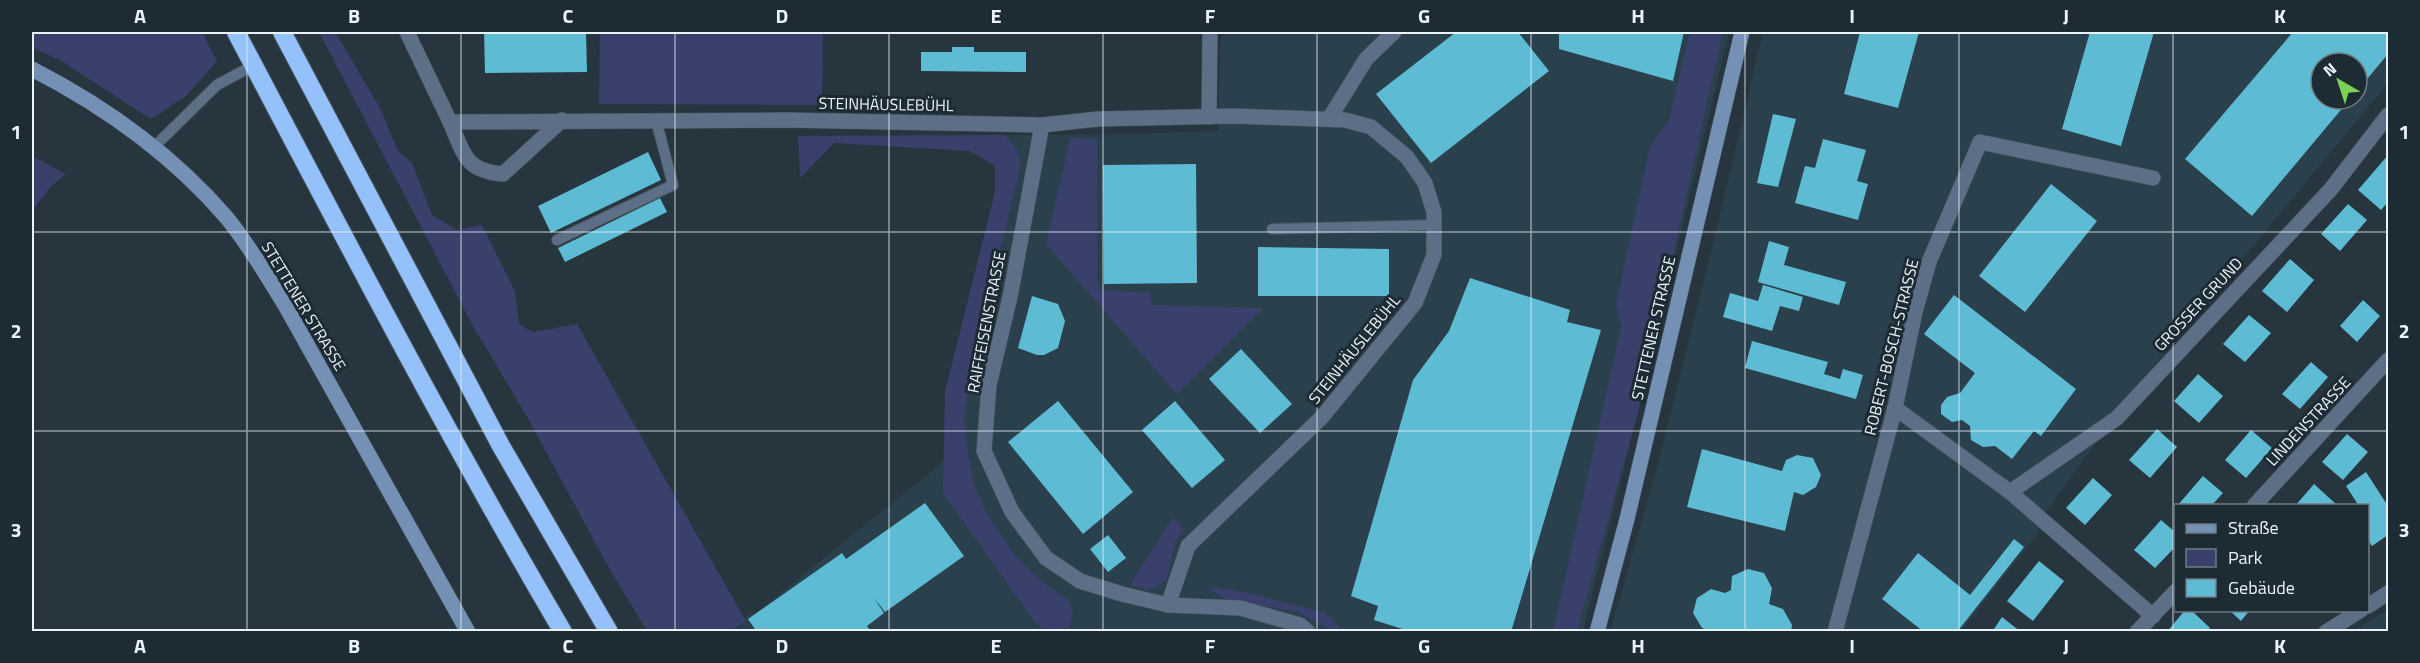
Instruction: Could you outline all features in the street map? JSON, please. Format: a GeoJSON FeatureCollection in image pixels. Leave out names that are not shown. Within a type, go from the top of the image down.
{"type":"FeatureCollection","features":[{"type":"Feature","properties":{"kind":"highway"},"geometry":{"type":"LineString","coordinates":[[236,32],[390,324],[563,632]]}},
{"type":"Feature","properties":{"kind":"highway"},"geometry":{"type":"LineString","coordinates":[[282,32],[501,446],[609,632]]}},
{"type":"Feature","properties":{"kind":"street"},"geometry":{"type":"LineString","coordinates":[[407,32],[468,162],[485,173],[503,174],[562,120]]}},
{"type":"Feature","properties":{"kind":"street"},"geometry":{"type":"LineString","coordinates":[[1209,117],[1210,32]]}},
{"type":"Feature","properties":{"kind":"street"},"geometry":{"type":"LineString","coordinates":[[1329,118],[1366,59],[1394,32]]}},
{"type":"Feature","properties":{"kind":"street","name":"STETTENER STRASSE"},"geometry":{"type":"LineString","coordinates":[[1597,632],[1627,519],[1742,32]]}},
{"type":"Feature","properties":{"kind":"street","name":"STETTENER STRASSE"},"geometry":{"type":"LineString","coordinates":[[32,69],[68,87],[107,111],[155,146],[193,181],[228,220],[258,262],[285,306],[468,632]]}},
{"type":"Feature","properties":{"kind":"street","name":"GROSSER GRUND"},"geometry":{"type":"LineString","coordinates":[[2010,492],[2117,418],[2331,189],[2388,115]]}},
{"type":"Feature","properties":{"kind":"street","name":"STEINHÄUSLEBÜHL"},"geometry":{"type":"LineString","coordinates":[[450,122],[656,120],[1042,125],[1098,119],[1209,117],[1329,118],[1371,127],[1407,157],[1425,183],[1434,212],[1436,225],[1434,255],[1415,303],[1322,417],[1188,546],[1168,605]]}},
{"type":"Feature","properties":{"kind":"street","name":"RAIFFEISENSTRASSE"},"geometry":{"type":"LineString","coordinates":[[1042,125],[1010,297],[989,385],[984,451],[1012,512],[1046,558],[1080,581],[1168,605],[1240,608],[1300,625],[1308,632]]}},
{"type":"Feature","properties":{"kind":"street","name":"ROBERT-BOSCH-STRASSE"},"geometry":{"type":"LineString","coordinates":[[1835,632],[1895,408],[1915,312],[1929,262],[1980,142],[2153,178]]}},
{"type":"Feature","properties":{"kind":"street","name":"LINDENSTRASSE"},"geometry":{"type":"LineString","coordinates":[[2256,504],[2388,360]]}},
{"type":"Feature","properties":{"kind":"street"},"geometry":{"type":"LineString","coordinates":[[1895,408],[2010,492],[2153,616]]}},
{"type":"Feature","properties":{"kind":"street"},"geometry":{"type":"LineString","coordinates":[[2137,632],[2174,592]]}},
{"type":"Feature","properties":{"kind":"street"},"geometry":{"type":"LineString","coordinates":[[2369,605],[2388,593]]}},
{"type":"Feature","properties":{"kind":"street"},"geometry":{"type":"LineString","coordinates":[[2326,632],[2358,612]]}},
{"type":"Feature","properties":{"kind":"lane"},"geometry":{"type":"LineString","coordinates":[[155,146],[217,85],[254,65]]}},
{"type":"Feature","properties":{"kind":"lane"},"geometry":{"type":"LineString","coordinates":[[557,240],[673,185],[656,120]]}},
{"type":"Feature","properties":{"kind":"lane"},"geometry":{"type":"LineString","coordinates":[[1272,229],[1436,225]]}},
{"type":"Feature","properties":{"kind":"shaded area"},"geometry":{"type":"Polygon","coordinates":[[[1223,32],[1729,32],[1583,631],[732,632],[746,621],[748,614],[757,612],[944,461],[945,392],[995,192],[995,166],[1004,135],[1218,131],[1220,44],[1223,32]]]}},
{"type":"Feature","properties":{"kind":"shaded area"},"geometry":{"type":"Polygon","coordinates":[[[1763,32],[2388,32],[2388,83],[2369,106],[2369,51],[2309,51],[2309,111],[2365,111],[2142,380],[2047,510],[2035,537],[1961,631],[1610,632],[1658,464],[1763,32]]]}},
{"type":"Feature","properties":{"kind":"shaded area"},"geometry":{"type":"Polygon","coordinates":[[[2388,609],[2388,631],[2353,631],[2381,614],[2388,609]]]}},
{"type":"Feature","properties":{"kind":"green space"},"geometry":{"type":"Polygon","coordinates":[[[32,32],[202,32],[217,61],[186,96],[151,119],[60,60],[32,48],[32,32]]]}},
{"type":"Feature","properties":{"kind":"green space"},"geometry":{"type":"Polygon","coordinates":[[[319,32],[335,32],[379,106],[398,151],[412,163],[432,215],[457,230],[482,225],[515,291],[519,324],[533,332],[577,324],[746,621],[732,631],[647,631],[609,568],[526,415],[473,326],[319,32]]]}},
{"type":"Feature","properties":{"kind":"green space"},"geometry":{"type":"Polygon","coordinates":[[[600,32],[823,32],[822,105],[599,104],[600,32]]]}},
{"type":"Feature","properties":{"kind":"green space"},"geometry":{"type":"Polygon","coordinates":[[[1690,32],[1723,32],[1638,412],[1577,631],[1553,631],[1621,328],[1616,304],[1650,146],[1669,120],[1690,32]]]}},
{"type":"Feature","properties":{"kind":"green space"},"geometry":{"type":"Polygon","coordinates":[[[1004,135],[1017,149],[1021,165],[974,357],[964,417],[974,485],[988,516],[1017,558],[1041,581],[1070,602],[1073,615],[1069,627],[1057,631],[1049,631],[1041,627],[1032,618],[943,493],[945,392],[995,192],[995,166],[970,151],[834,143],[800,178],[798,136],[1004,135]]]}},
{"type":"Feature","properties":{"kind":"green space"},"geometry":{"type":"Polygon","coordinates":[[[1070,138],[1097,139],[1097,282],[1100,290],[1149,293],[1153,305],[1263,308],[1177,394],[1046,244],[1070,138]]]}},
{"type":"Feature","properties":{"kind":"green space"},"geometry":{"type":"Polygon","coordinates":[[[32,156],[66,174],[51,186],[32,211],[32,156]]]}},
{"type":"Feature","properties":{"kind":"green space"},"geometry":{"type":"Polygon","coordinates":[[[1173,517],[1184,529],[1175,542],[1167,579],[1148,590],[1130,585],[1173,517]]]}},
{"type":"Feature","properties":{"kind":"green space"},"geometry":{"type":"Polygon","coordinates":[[[1207,587],[1245,592],[1325,613],[1344,631],[1331,631],[1297,612],[1225,599],[1207,587]]]}},
{"type":"Feature","properties":{"kind":"building"},"geometry":{"type":"Polygon","coordinates":[[[484,32],[586,32],[587,72],[485,73],[484,32]]]}},
{"type":"Feature","properties":{"kind":"building"},"geometry":{"type":"Polygon","coordinates":[[[1456,32],[1518,32],[1549,71],[1431,163],[1376,94],[1456,32]]]}},
{"type":"Feature","properties":{"kind":"building"},"geometry":{"type":"Polygon","coordinates":[[[1559,32],[1684,32],[1673,81],[1559,49],[1559,32]]]}},
{"type":"Feature","properties":{"kind":"building"},"geometry":{"type":"Polygon","coordinates":[[[1860,32],[1919,32],[1898,108],[1844,94],[1860,32]]]}},
{"type":"Feature","properties":{"kind":"building"},"geometry":{"type":"Polygon","coordinates":[[[2090,32],[2154,32],[2121,146],[2062,129],[2090,32]]]}},
{"type":"Feature","properties":{"kind":"building"},"geometry":{"type":"Polygon","coordinates":[[[2293,32],[2388,32],[2388,54],[2369,77],[2369,51],[2309,51],[2309,111],[2340,111],[2252,216],[2185,159],[2293,32]]]}},
{"type":"Feature","properties":{"kind":"building"},"geometry":{"type":"Polygon","coordinates":[[[952,47],[974,47],[974,52],[1026,52],[1026,72],[921,71],[921,52],[952,52],[952,47]]]}},
{"type":"Feature","properties":{"kind":"building"},"geometry":{"type":"Polygon","coordinates":[[[1773,114],[1796,119],[1778,187],[1757,183],[1773,114]]]}},
{"type":"Feature","properties":{"kind":"building"},"geometry":{"type":"Polygon","coordinates":[[[1823,139],[1866,150],[1857,181],[1868,184],[1858,220],[1795,203],[1805,166],[1815,168],[1823,139]]]}},
{"type":"Feature","properties":{"kind":"building"},"geometry":{"type":"Polygon","coordinates":[[[648,152],[661,180],[551,233],[538,206],[648,152]]]}},
{"type":"Feature","properties":{"kind":"building"},"geometry":{"type":"Polygon","coordinates":[[[2388,155],[2388,202],[2381,210],[2358,190],[2388,155]]]}},
{"type":"Feature","properties":{"kind":"building"},"geometry":{"type":"Polygon","coordinates":[[[1196,164],[1197,283],[1104,284],[1103,165],[1196,164]]]}},
{"type":"Feature","properties":{"kind":"building"},"geometry":{"type":"Polygon","coordinates":[[[2051,184],[2097,221],[2025,312],[1979,276],[2051,184]]]}},
{"type":"Feature","properties":{"kind":"building"},"geometry":{"type":"Polygon","coordinates":[[[660,198],[667,212],[565,262],[558,248],[660,198]]]}},
{"type":"Feature","properties":{"kind":"building"},"geometry":{"type":"Polygon","coordinates":[[[2348,204],[2367,220],[2340,251],[2321,234],[2348,204]]]}},
{"type":"Feature","properties":{"kind":"building"},"geometry":{"type":"Polygon","coordinates":[[[1769,241],[1789,247],[1784,265],[1846,282],[1839,305],[1758,282],[1769,241]]]}},
{"type":"Feature","properties":{"kind":"building"},"geometry":{"type":"Polygon","coordinates":[[[1258,247],[1389,249],[1389,296],[1258,296],[1258,247]]]}},
{"type":"Feature","properties":{"kind":"building"},"geometry":{"type":"Polygon","coordinates":[[[2290,259],[2314,280],[2287,312],[2262,291],[2290,259]]]}},
{"type":"Feature","properties":{"kind":"building"},"geometry":{"type":"Polygon","coordinates":[[[1470,278],[1570,310],[1567,322],[1601,330],[1511,632],[1412,632],[1374,620],[1378,606],[1351,596],[1413,380],[1449,331],[1470,278]]]}},
{"type":"Feature","properties":{"kind":"building"},"geometry":{"type":"Polygon","coordinates":[[[1763,285],[1803,297],[1799,311],[1780,306],[1772,331],[1723,317],[1730,293],[1758,301],[1763,285]]]}},
{"type":"Feature","properties":{"kind":"building"},"geometry":{"type":"Polygon","coordinates":[[[1954,295],[2076,389],[2041,436],[2034,431],[2012,459],[1995,446],[1983,447],[1971,440],[1970,426],[1962,420],[1952,422],[1941,414],[1941,405],[1947,397],[1960,393],[1975,373],[1924,334],[1954,295]]]}},
{"type":"Feature","properties":{"kind":"building"},"geometry":{"type":"Polygon","coordinates":[[[1032,296],[1058,304],[1065,321],[1058,348],[1044,355],[1037,355],[1018,348],[1032,296]]]}},
{"type":"Feature","properties":{"kind":"building"},"geometry":{"type":"Polygon","coordinates":[[[2363,300],[2380,316],[2357,342],[2340,326],[2363,300]]]}},
{"type":"Feature","properties":{"kind":"building"},"geometry":{"type":"Polygon","coordinates":[[[2249,315],[2271,333],[2245,362],[2223,344],[2249,315]]]}},
{"type":"Feature","properties":{"kind":"building"},"geometry":{"type":"Polygon","coordinates":[[[1752,341],[1828,362],[1824,374],[1840,379],[1843,369],[1863,375],[1856,399],[1745,368],[1752,341]]]}},
{"type":"Feature","properties":{"kind":"building"},"geometry":{"type":"Polygon","coordinates":[[[1241,349],[1292,404],[1260,433],[1209,379],[1241,349]]]}},
{"type":"Feature","properties":{"kind":"building"},"geometry":{"type":"Polygon","coordinates":[[[2311,362],[2328,377],[2300,409],[2282,394],[2311,362]]]}},
{"type":"Feature","properties":{"kind":"building"},"geometry":{"type":"Polygon","coordinates":[[[2198,374],[2223,396],[2199,423],[2174,401],[2198,374]]]}},
{"type":"Feature","properties":{"kind":"building"},"geometry":{"type":"Polygon","coordinates":[[[1058,401],[1133,492],[1083,534],[1008,442],[1058,401]]]}},
{"type":"Feature","properties":{"kind":"building"},"geometry":{"type":"Polygon","coordinates":[[[1175,401],[1225,460],[1192,488],[1142,430],[1175,401]]]}},
{"type":"Feature","properties":{"kind":"building"},"geometry":{"type":"Polygon","coordinates":[[[2157,429],[2177,447],[2150,478],[2129,460],[2157,429]]]}},
{"type":"Feature","properties":{"kind":"building"},"geometry":{"type":"Polygon","coordinates":[[[2251,430],[2272,448],[2246,478],[2225,460],[2251,430]]]}},
{"type":"Feature","properties":{"kind":"building"},"geometry":{"type":"Polygon","coordinates":[[[2347,434],[2368,452],[2343,480],[2322,462],[2347,434]]]}},
{"type":"Feature","properties":{"kind":"building"},"geometry":{"type":"Polygon","coordinates":[[[1702,449],[1782,471],[1786,460],[1797,455],[1813,458],[1821,475],[1816,487],[1803,495],[1794,492],[1785,531],[1687,507],[1702,449]]]}},
{"type":"Feature","properties":{"kind":"building"},"geometry":{"type":"Polygon","coordinates":[[[2366,472],[2388,506],[2388,535],[2372,546],[2369,542],[2369,504],[2358,504],[2346,486],[2366,472]]]}},
{"type":"Feature","properties":{"kind":"building"},"geometry":{"type":"Polygon","coordinates":[[[2203,476],[2223,493],[2213,504],[2179,504],[2203,476]]]}},
{"type":"Feature","properties":{"kind":"building"},"geometry":{"type":"Polygon","coordinates":[[[2093,478],[2112,495],[2085,525],[2066,508],[2093,478]]]}},
{"type":"Feature","properties":{"kind":"building"},"geometry":{"type":"Polygon","coordinates":[[[2314,484],[2336,504],[2297,504],[2314,484]]]}},
{"type":"Feature","properties":{"kind":"building"},"geometry":{"type":"Polygon","coordinates":[[[925,503],[964,556],[885,612],[874,598],[884,613],[867,626],[871,632],[757,632],[748,619],[842,553],[846,559],[925,503]]]}},
{"type":"Feature","properties":{"kind":"building"},"geometry":{"type":"Polygon","coordinates":[[[2161,520],[2174,531],[2174,548],[2155,568],[2134,550],[2161,520]]]}},
{"type":"Feature","properties":{"kind":"building"},"geometry":{"type":"Polygon","coordinates":[[[1108,535],[1126,558],[1108,572],[1090,549],[1108,535]]]}},
{"type":"Feature","properties":{"kind":"building"},"geometry":{"type":"Polygon","coordinates":[[[2014,539],[2024,547],[1957,632],[1924,632],[1882,599],[1918,553],[1970,595],[2014,539]]]}},
{"type":"Feature","properties":{"kind":"building"},"geometry":{"type":"Polygon","coordinates":[[[2039,561],[2064,581],[2033,621],[2007,601],[2039,561]]]}},
{"type":"Feature","properties":{"kind":"building"},"geometry":{"type":"Polygon","coordinates":[[[1748,569],[1764,573],[1772,588],[1769,604],[1783,609],[1792,625],[1791,632],[1713,632],[1702,628],[1693,613],[1697,598],[1711,589],[1725,593],[1731,590],[1732,576],[1748,569]]]}},
{"type":"Feature","properties":{"kind":"building"},"geometry":{"type":"Polygon","coordinates":[[[2183,612],[2193,612],[2210,628],[2207,632],[2167,632],[2183,612]]]}},
{"type":"Feature","properties":{"kind":"building"},"geometry":{"type":"Polygon","coordinates":[[[2231,612],[2248,612],[2241,621],[2231,612]]]}},
{"type":"Feature","properties":{"kind":"building"},"geometry":{"type":"Polygon","coordinates":[[[2002,617],[2021,632],[1992,632],[2002,617]]]}}]}
